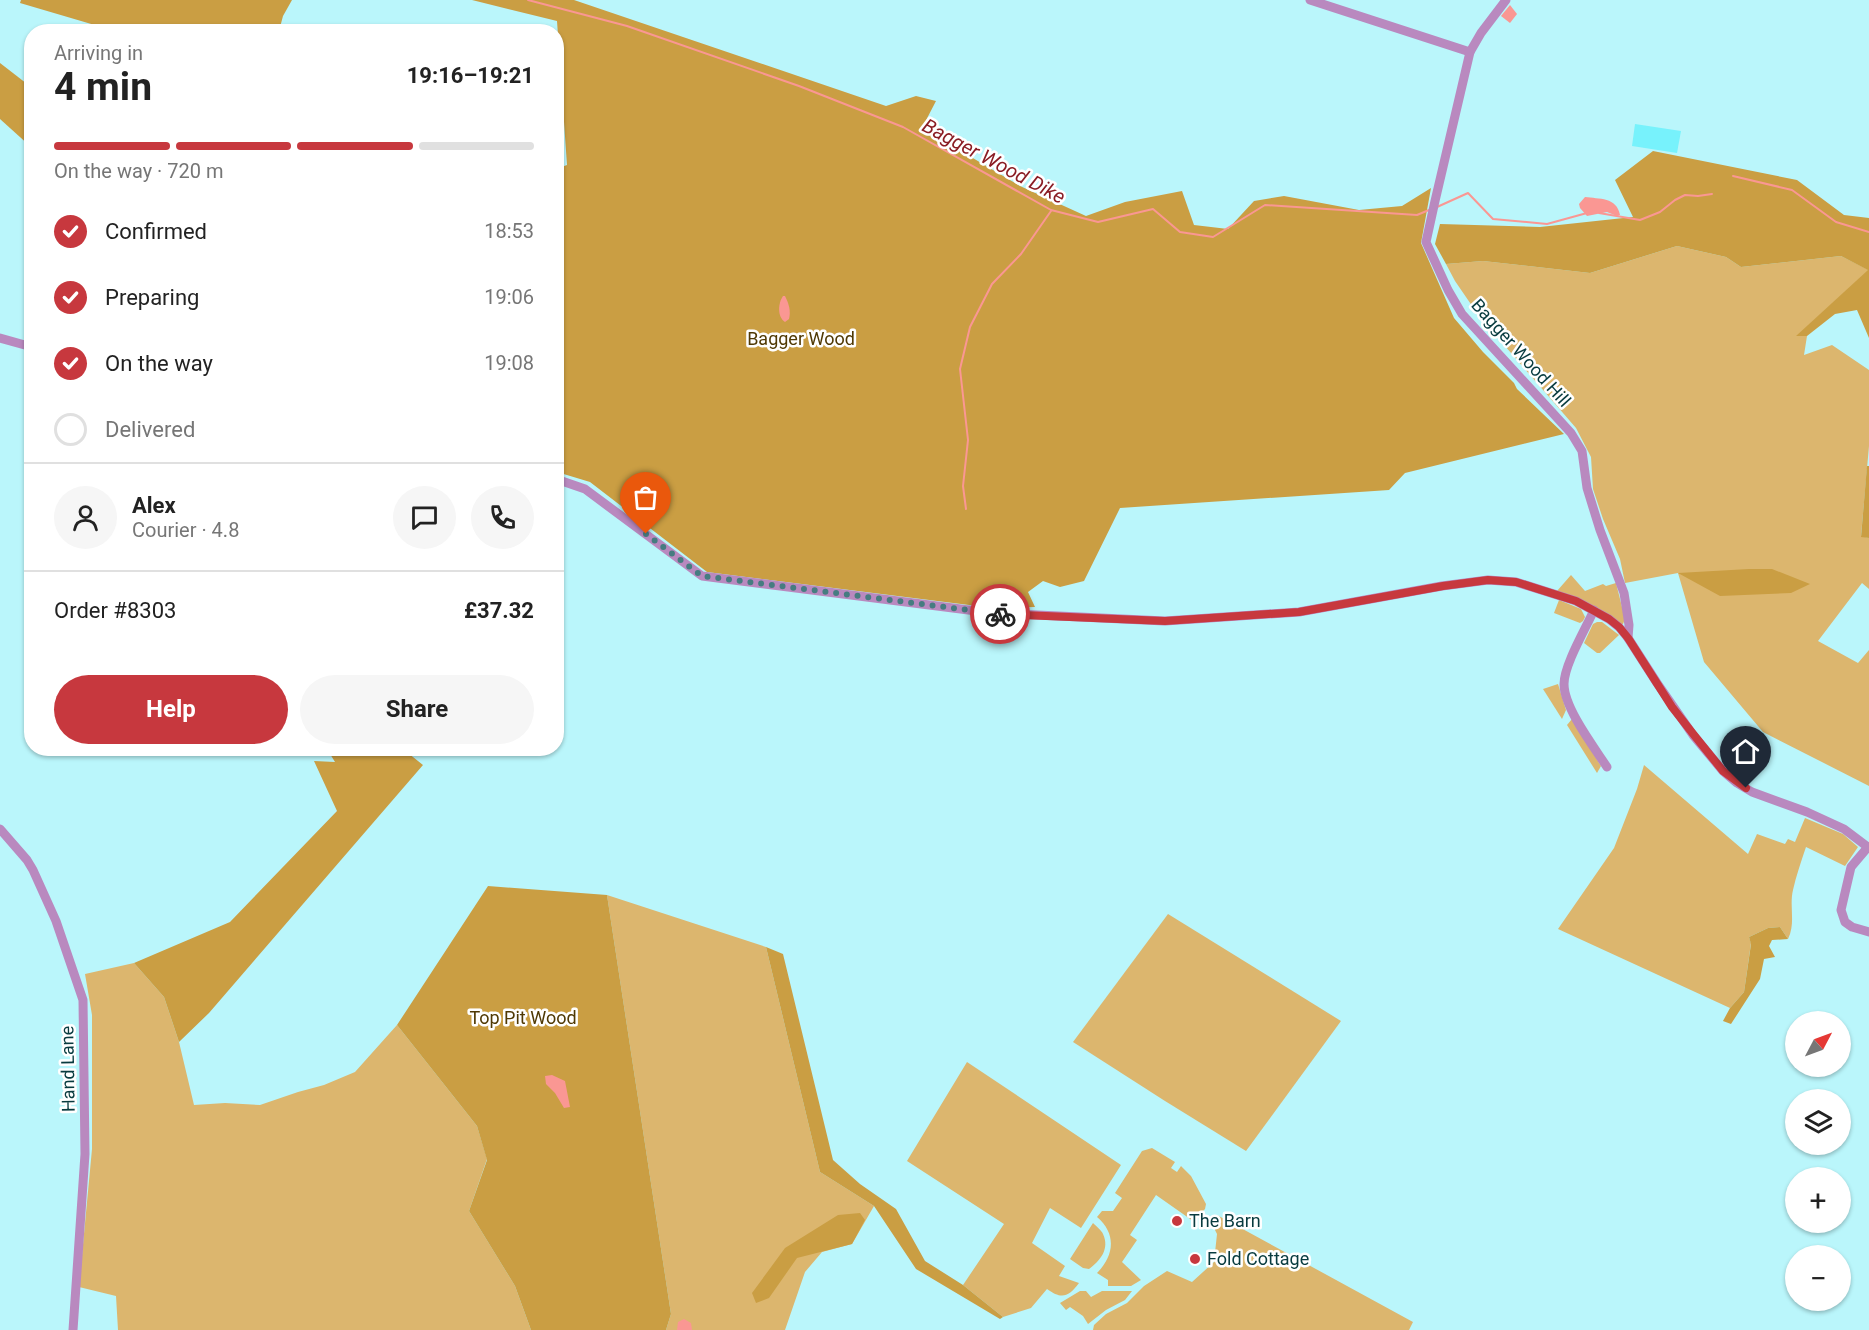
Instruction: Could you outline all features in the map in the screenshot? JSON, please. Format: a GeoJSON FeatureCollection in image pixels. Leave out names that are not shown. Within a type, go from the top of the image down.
{"type":"FeatureCollection","features":[{"type":"Feature","properties":{"kind":"street"},"geometry":{"type":"LineString","coordinates":[[1310,0],[1470,52]]}},
{"type":"Feature","properties":{"kind":"street","name":"Bagger Wood Hill"},"geometry":{"type":"LineString","coordinates":[[1506,0],[1470,52],[1426,242],[1462,314],[1570,433],[1582,451],[1590,497],[1624,593],[1629,625],[1628,638]]}},
{"type":"Feature","properties":{"kind":"street"},"geometry":{"type":"LineString","coordinates":[[0,338],[24,345]]}},
{"type":"Feature","properties":{"kind":"street"},"geometry":{"type":"LineString","coordinates":[[564,482],[585,489],[702,576],[992,613],[1165,621],[1299,612],[1443,586],[1501,580],[1516,582],[1576,601],[1609,619],[1628,638],[1672,707],[1712,759],[1737,783],[1752,792],[1807,812],[1844,829],[1869,847],[1851,867],[1841,910],[1845,922],[1852,927],[1869,932]]}},
{"type":"Feature","properties":{"kind":"street"},"geometry":{"type":"LineString","coordinates":[[1594,610],[1566,672],[1564,684],[1572,712],[1607,767]]}},
{"type":"Feature","properties":{"kind":"street","name":"Hand Lane"},"geometry":{"type":"LineString","coordinates":[[0,829],[33,870],[56,921],[83,1000],[85,1154],[73,1330]]}},
{"type":"Feature","properties":{"kind":"shaded area"},"geometry":{"type":"Polygon","coordinates":[[[1510,5],[1517,14],[1510,23],[1501,16],[1510,5]]]}},
{"type":"Feature","properties":{"kind":"shaded area"},"geometry":{"type":"Polygon","coordinates":[[[1635,124],[1681,131],[1677,153],[1632,146],[1635,124]]]}},
{"type":"Feature","properties":{"kind":"shaded area"},"geometry":{"type":"Polygon","coordinates":[[[1585,197],[1611,202],[1620,215],[1607,212],[1587,216],[1579,204],[1585,197]]]}},
{"type":"Feature","properties":{"kind":"shaded area"},"geometry":{"type":"Polygon","coordinates":[[[1677,246],[1726,257],[1741,267],[1841,256],[1869,270],[1797,336],[1807,336],[1804,355],[1832,345],[1869,370],[1869,446],[1861,536],[1869,538],[1869,589],[1862,583],[1818,641],[1858,663],[1869,650],[1869,786],[1763,732],[1704,662],[1678,573],[1625,583],[1620,559],[1593,489],[1591,457],[1576,428],[1479,316],[1446,264],[1483,261],[1590,273],[1677,246]]]}},
{"type":"Feature","properties":{"kind":"shaded area"},"geometry":{"type":"Polygon","coordinates":[[[783,296],[790,310],[789,319],[785,322],[779,310],[783,296]]]}},
{"type":"Feature","properties":{"kind":"shaded area"},"geometry":{"type":"Polygon","coordinates":[[[1571,575],[1585,591],[1603,584],[1606,586],[1616,583],[1625,619],[1623,624],[1582,601],[1557,591],[1571,575]]]}},
{"type":"Feature","properties":{"kind":"shaded area"},"geometry":{"type":"Polygon","coordinates":[[[1559,600],[1581,609],[1585,617],[1583,621],[1580,623],[1554,613],[1559,600]]]}},
{"type":"Feature","properties":{"kind":"shaded area"},"geometry":{"type":"Polygon","coordinates":[[[1602,622],[1619,635],[1600,653],[1584,643],[1593,624],[1602,622]]]}},
{"type":"Feature","properties":{"kind":"shaded area"},"geometry":{"type":"Polygon","coordinates":[[[1558,684],[1566,710],[1562,719],[1543,689],[1558,684]]]}},
{"type":"Feature","properties":{"kind":"shaded area"},"geometry":{"type":"Polygon","coordinates":[[[1572,719],[1601,766],[1597,773],[1567,725],[1572,719]]]}},
{"type":"Feature","properties":{"kind":"shaded area"},"geometry":{"type":"Polygon","coordinates":[[[1644,765],[1748,854],[1757,834],[1785,844],[1788,839],[1795,842],[1805,818],[1843,834],[1858,847],[1845,866],[1806,847],[1793,890],[1792,927],[1788,939],[1780,927],[1768,928],[1749,937],[1751,943],[1744,992],[1730,1008],[1558,929],[1614,848],[1644,765]]]}},
{"type":"Feature","properties":{"kind":"shaded area"},"geometry":{"type":"Polygon","coordinates":[[[607,895],[766,947],[820,1172],[874,1206],[852,1244],[822,1252],[805,1272],[785,1330],[666,1330],[671,1314],[607,895]]]}},
{"type":"Feature","properties":{"kind":"shaded area"},"geometry":{"type":"Polygon","coordinates":[[[1168,914],[1341,1021],[1246,1151],[1073,1042],[1168,914]]]}},
{"type":"Feature","properties":{"kind":"shaded area"},"geometry":{"type":"Polygon","coordinates":[[[134,963],[164,997],[179,1042],[194,1105],[225,1103],[260,1105],[324,1085],[355,1072],[397,1025],[477,1126],[487,1159],[469,1211],[515,1286],[531,1330],[118,1330],[116,1296],[79,1287],[92,1149],[92,1015],[85,974],[134,963]]]}},
{"type":"Feature","properties":{"kind":"shaded area"},"geometry":{"type":"Polygon","coordinates":[[[967,1062],[1121,1165],[1081,1228],[1050,1208],[1032,1243],[1065,1266],[1059,1276],[1079,1283],[1071,1292],[1064,1295],[1047,1289],[1031,1308],[1003,1317],[963,1285],[1004,1224],[907,1161],[967,1062]]]}},
{"type":"Feature","properties":{"kind":"shaded area"},"geometry":{"type":"Polygon","coordinates":[[[552,1075],[565,1081],[570,1107],[564,1108],[546,1084],[545,1076],[552,1075]]]}},
{"type":"Feature","properties":{"kind":"shaded area"},"geometry":{"type":"Polygon","coordinates":[[[1152,1148],[1175,1162],[1171,1168],[1177,1172],[1181,1166],[1191,1176],[1206,1204],[1205,1209],[1193,1221],[1156,1195],[1130,1235],[1137,1240],[1122,1262],[1141,1280],[1131,1286],[1108,1286],[1108,1280],[1097,1273],[1110,1252],[1110,1238],[1108,1231],[1097,1217],[1102,1211],[1113,1211],[1122,1198],[1115,1193],[1142,1151],[1152,1148]]]}},
{"type":"Feature","properties":{"kind":"shaded area"},"geometry":{"type":"Polygon","coordinates":[[[1217,1215],[1413,1322],[1409,1330],[1093,1330],[1094,1325],[1106,1314],[1127,1303],[1144,1286],[1167,1271],[1192,1282],[1214,1262],[1217,1215]]]}},
{"type":"Feature","properties":{"kind":"shaded area"},"geometry":{"type":"Polygon","coordinates":[[[1093,1223],[1105,1239],[1105,1250],[1089,1269],[1083,1268],[1070,1259],[1093,1223]]]}},
{"type":"Feature","properties":{"kind":"shaded area"},"geometry":{"type":"Polygon","coordinates":[[[1080,1291],[1086,1291],[1091,1297],[1102,1291],[1132,1291],[1125,1300],[1106,1310],[1088,1324],[1083,1316],[1070,1307],[1066,1310],[1060,1303],[1080,1291]]]}},
{"type":"Feature","properties":{"kind":"shaded area"},"geometry":{"type":"Polygon","coordinates":[[[684,1319],[691,1323],[692,1330],[677,1330],[678,1322],[684,1319]]]}},
{"type":"Feature","properties":{"kind":"green space"},"geometry":{"type":"Polygon","coordinates":[[[21,0],[292,0],[281,24],[91,24],[20,3],[21,0]]]}},
{"type":"Feature","properties":{"kind":"green space","name":"Bagger Wood"},"geometry":{"type":"Polygon","coordinates":[[[472,0],[574,0],[886,106],[916,96],[936,101],[922,128],[1020,186],[1086,216],[1125,202],[1182,191],[1194,225],[1228,229],[1254,201],[1284,196],[1359,210],[1402,206],[1431,188],[1421,243],[1454,318],[1517,389],[1564,434],[1405,473],[1389,490],[1120,508],[1084,581],[1060,587],[1043,581],[1028,592],[1035,607],[993,608],[707,572],[590,482],[564,474],[564,166],[567,165],[564,122],[564,24],[557,24],[557,21],[472,0]]]}},
{"type":"Feature","properties":{"kind":"green space"},"geometry":{"type":"Polygon","coordinates":[[[0,63],[24,82],[24,141],[0,119],[0,63]]]}},
{"type":"Feature","properties":{"kind":"green space"},"geometry":{"type":"Polygon","coordinates":[[[1653,151],[1797,180],[1844,215],[1869,218],[1869,338],[1857,310],[1835,314],[1807,336],[1796,336],[1868,270],[1841,256],[1741,267],[1726,257],[1677,246],[1590,273],[1483,261],[1446,264],[1435,244],[1440,224],[1540,227],[1633,217],[1615,180],[1653,151]]]}},
{"type":"Feature","properties":{"kind":"green space"},"geometry":{"type":"Polygon","coordinates":[[[1867,466],[1869,466],[1869,538],[1861,537],[1867,466]]]}},
{"type":"Feature","properties":{"kind":"green space"},"geometry":{"type":"Polygon","coordinates":[[[1772,569],[1810,584],[1791,593],[1720,596],[1678,573],[1772,569]]]}},
{"type":"Feature","properties":{"kind":"green space"},"geometry":{"type":"Polygon","coordinates":[[[331,756],[412,756],[423,765],[209,1013],[179,1042],[164,997],[134,963],[230,922],[337,811],[314,761],[335,762],[331,756]]]}},
{"type":"Feature","properties":{"kind":"green space","name":"Top Pit Wood"},"geometry":{"type":"Polygon","coordinates":[[[488,886],[607,895],[671,1314],[666,1330],[531,1330],[515,1286],[469,1211],[487,1160],[477,1126],[397,1025],[488,886]]]}},
{"type":"Feature","properties":{"kind":"green space"},"geometry":{"type":"Polygon","coordinates":[[[1780,927],[1788,939],[1772,940],[1769,946],[1775,957],[1764,959],[1760,979],[1731,1024],[1723,1021],[1730,1008],[1744,992],[1751,944],[1749,937],[1768,928],[1780,927]]]}},
{"type":"Feature","properties":{"kind":"green space"},"geometry":{"type":"Polygon","coordinates":[[[766,947],[783,954],[833,1160],[860,1184],[896,1209],[925,1261],[963,1285],[1003,1317],[1000,1319],[916,1269],[874,1206],[820,1172],[766,947]]]}},
{"type":"Feature","properties":{"kind":"green space"},"geometry":{"type":"Polygon","coordinates":[[[860,1213],[865,1220],[852,1244],[797,1258],[769,1298],[756,1303],[752,1293],[785,1248],[838,1215],[860,1213]]]}},
{"type":"Feature","properties":{"kind":"waterway","name":"Bagger Wood Dike"},"geometry":{"type":"LineString","coordinates":[[528,0],[627,26],[799,86],[903,127],[1051,210],[1098,222],[1153,209],[1180,232],[1213,237],[1265,205],[1417,215],[1429,210]]}},
{"type":"Feature","properties":{"kind":"waterway","name":"Bagger Wood Dike"},"geometry":{"type":"LineString","coordinates":[[1733,176],[1792,190],[1836,222],[1869,232]]}},
{"type":"Feature","properties":{"kind":"waterway","name":"Bagger Wood Dike"},"geometry":{"type":"LineString","coordinates":[[1437,207],[1468,193],[1493,219],[1547,224],[1587,213]]}},
{"type":"Feature","properties":{"kind":"waterway","name":"Bagger Wood Dike"},"geometry":{"type":"LineString","coordinates":[[1599,213],[1640,220],[1660,212],[1685,195],[1712,194]]}},
{"type":"Feature","properties":{"kind":"waterway"},"geometry":{"type":"LineString","coordinates":[[966,509],[963,486],[968,440],[960,369],[970,327],[992,284],[1021,254],[1051,211]]}},
{"type":"Feature","properties":{"kind":"way so far"},"geometry":{"type":"LineString","coordinates":[[646,534],[702,576],[1000,614]]}},
{"type":"Feature","properties":{"kind":"place","name":"The Barn"},"geometry":{"type":"Point","coordinates":[1177,1221]}},
{"type":"Feature","properties":{"kind":"place","name":"Fold Cottage"},"geometry":{"type":"Point","coordinates":[1195,1259]}},
{"type":"Feature","properties":{"kind":"route"},"geometry":{"type":"LineString","coordinates":[[1000,614],[1165,621],[1299,612],[1443,586],[1488,580],[1516,582],[1576,601],[1619,627],[1672,707],[1712,759],[1737,783],[1746,788]]}}]}
